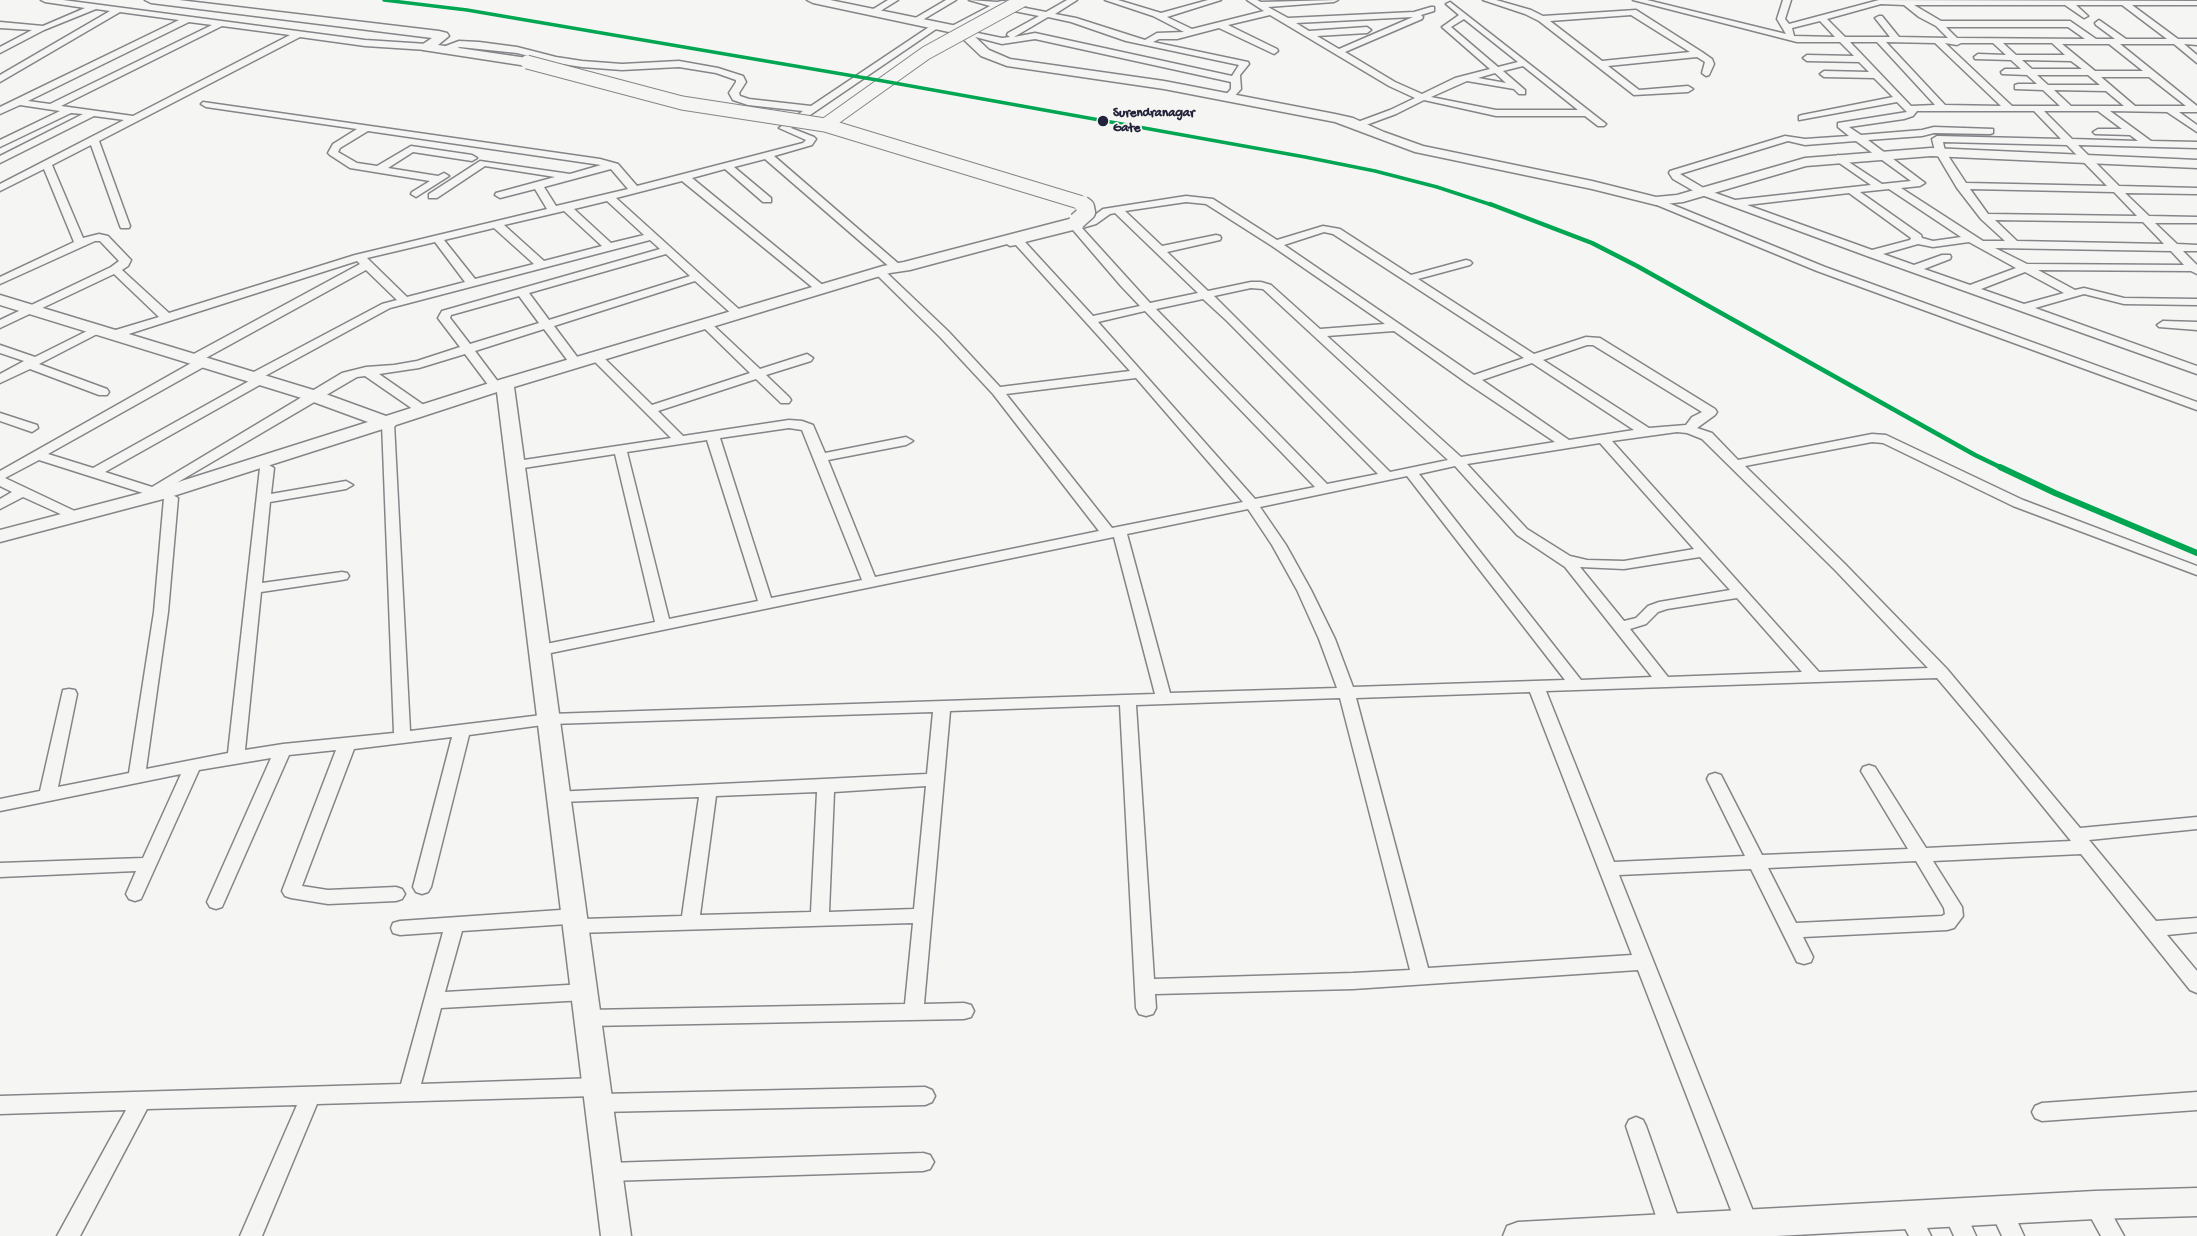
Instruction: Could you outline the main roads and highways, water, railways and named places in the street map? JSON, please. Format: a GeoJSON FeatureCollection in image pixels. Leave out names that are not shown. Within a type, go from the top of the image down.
{"type":"FeatureCollection","features":[{"type":"Feature","properties":{"kind":"main road"},"geometry":{"type":"LineString","coordinates":[[0,546],[171,498],[267,468],[575,362],[821,289],[1076,224],[1087,212],[1086,207],[1079,202],[825,125],[682,103],[527,62],[446,49],[427,48],[442,36],[152,0]]}},
{"type":"Feature","properties":{"kind":"main road"},"geometry":{"type":"LineString","coordinates":[[813,0],[830,1],[953,29],[967,35],[985,54],[1007,62],[1164,85],[1335,118],[1358,124],[1379,135],[1420,149],[1584,183],[1656,201],[1669,201],[1805,162],[1838,158],[1940,151],[2197,164]]}},
{"type":"Feature","properties":{"kind":"main road"},"geometry":{"type":"LineString","coordinates":[[825,125],[926,53],[1020,4]]}},
{"type":"Feature","properties":{"kind":"main road"},"geometry":{"type":"LineString","coordinates":[[0,536],[147,496],[388,426],[424,411],[503,387],[600,361],[896,270]]}},
{"type":"Feature","properties":{"kind":"main road"},"geometry":{"type":"LineString","coordinates":[[0,300],[314,396],[388,426]]}},
{"type":"Feature","properties":{"kind":"main road"},"geometry":{"type":"LineString","coordinates":[[503,387],[517,464],[616,1236]]}},
{"type":"Feature","properties":{"kind":"main road"},"geometry":{"type":"LineString","coordinates":[[1518,1236],[1671,1228],[1750,1230],[1959,1224],[2001,1210],[2197,1202]]}},
{"type":"Feature","properties":{"kind":"place","name":"Surendranagar Gate"},"geometry":{"type":"Point","coordinates":[1103,121]}}]}
